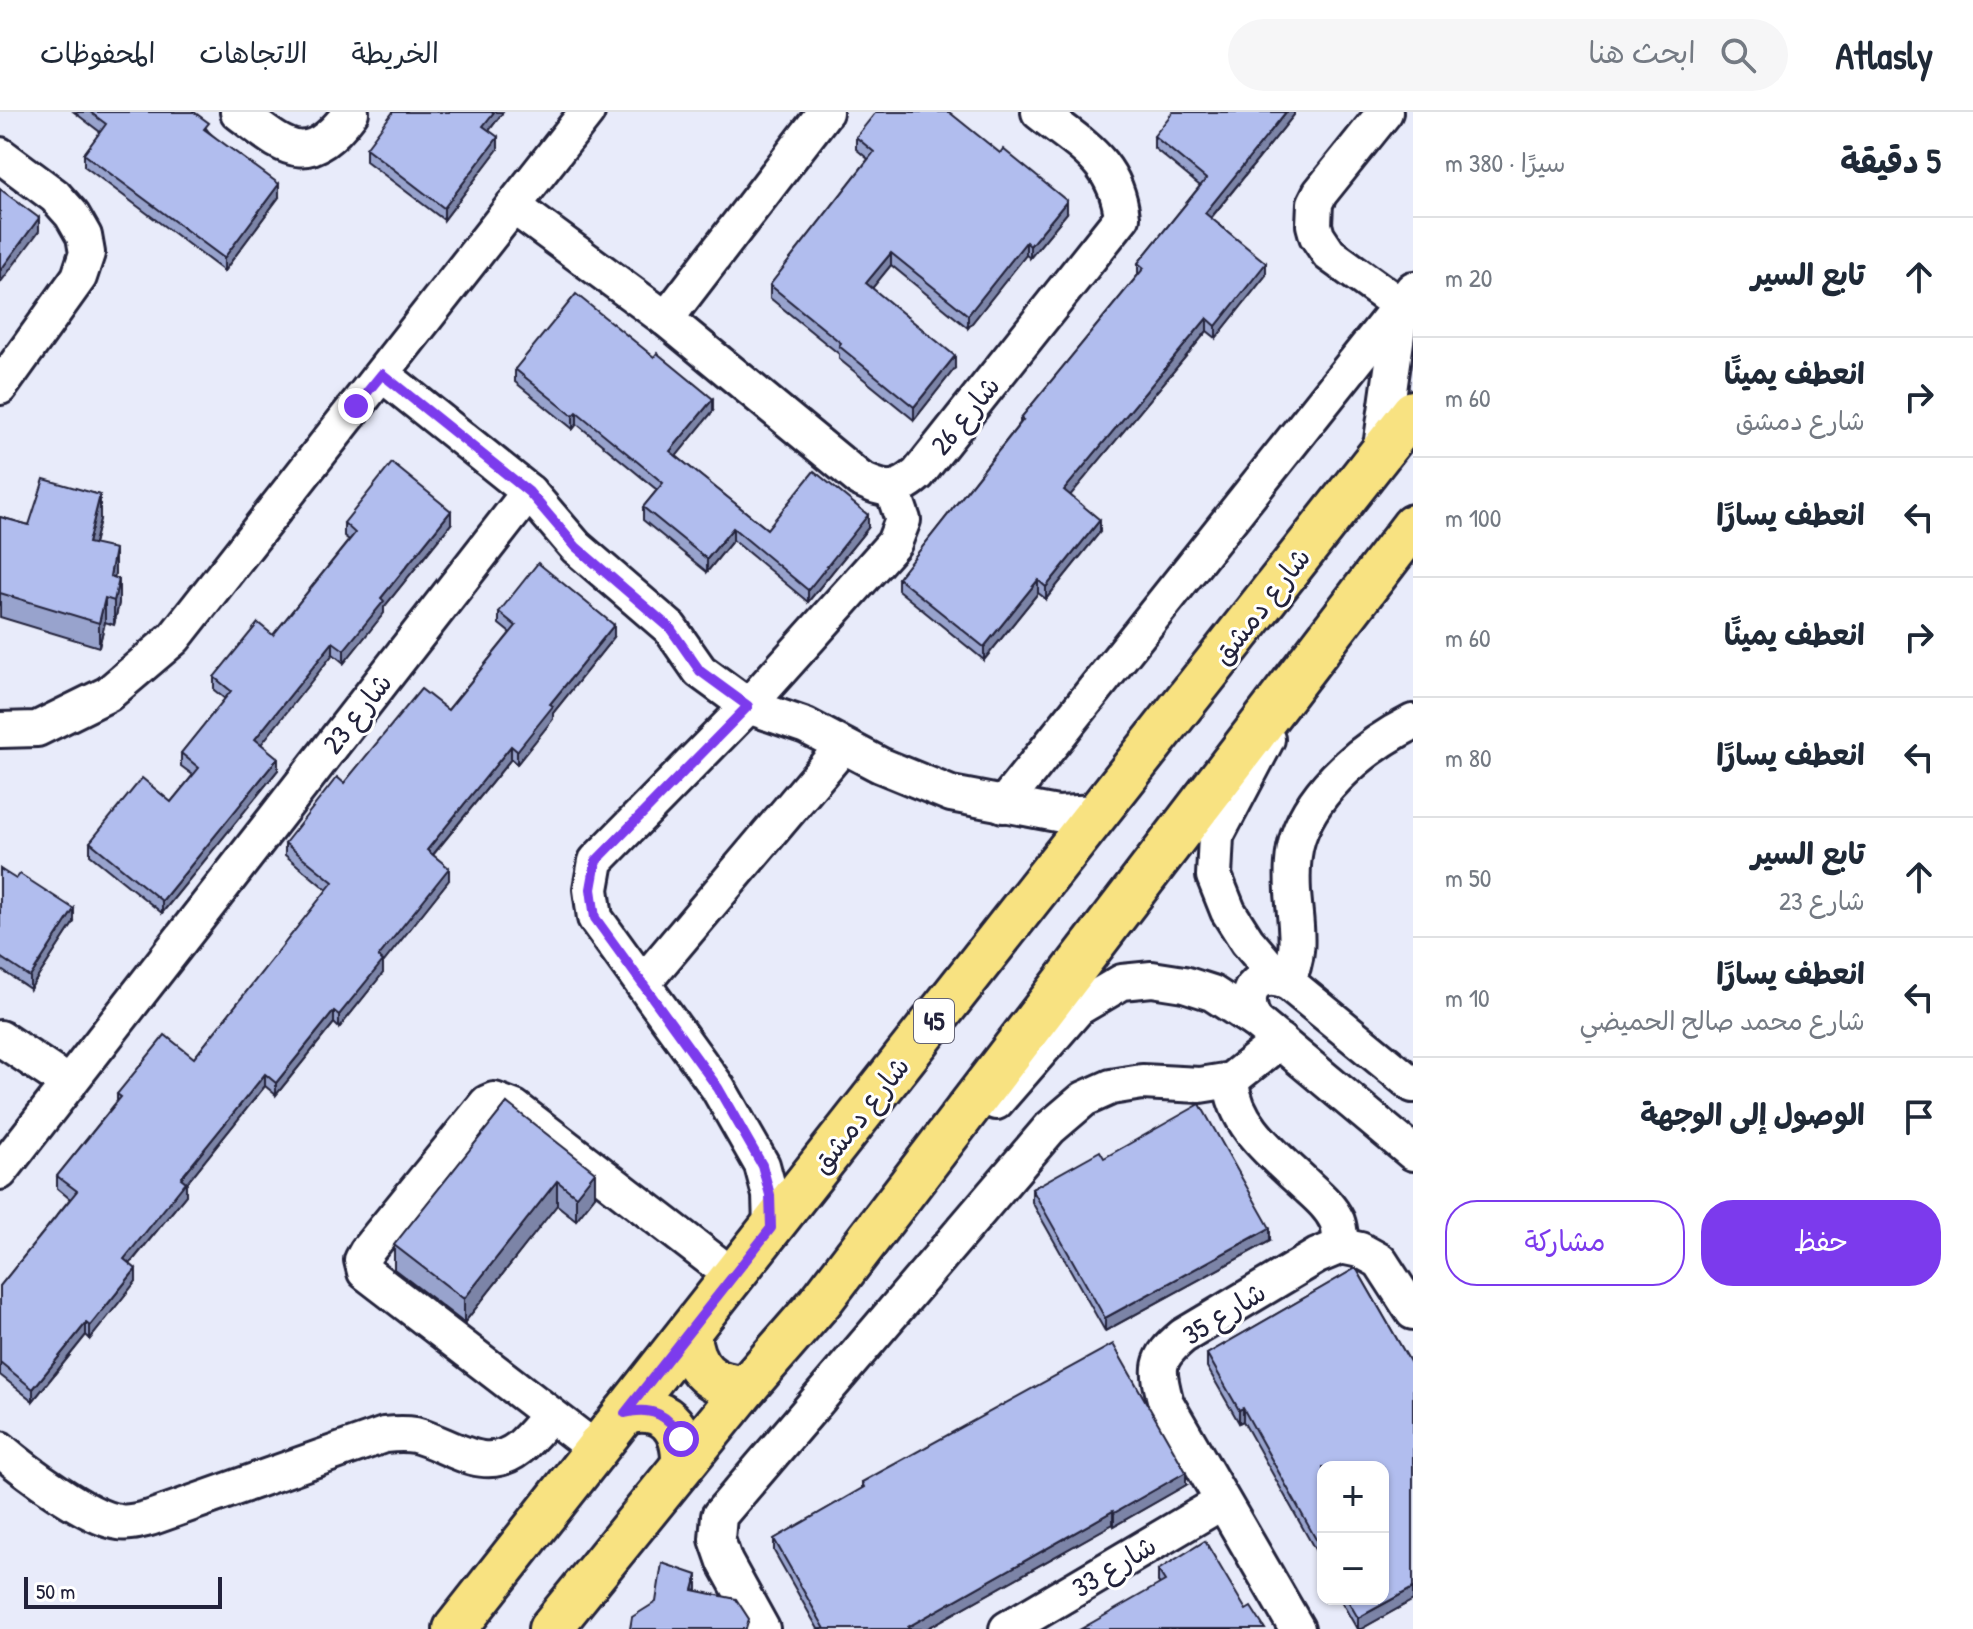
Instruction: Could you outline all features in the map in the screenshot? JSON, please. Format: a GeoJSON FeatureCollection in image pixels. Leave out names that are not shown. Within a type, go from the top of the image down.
{"type":"FeatureCollection","features":[{"type":"Feature","properties":{"kind":"main road","name":"شارع دمشق"},"geometry":{"type":"LineString","coordinates":[[455,1629],[1413,412]]}},
{"type":"Feature","properties":{"kind":"main road"},"geometry":{"type":"LineString","coordinates":[[550,1629],[747,1386],[821,1301],[1413,526]]}},
{"type":"Feature","properties":{"kind":"main road"},"geometry":{"type":"LineString","coordinates":[[689,1333],[695,1362],[705,1374],[717,1383],[732,1387],[747,1386]]}},
{"type":"Feature","properties":{"kind":"main road"},"geometry":{"type":"LineString","coordinates":[[625,1413],[649,1410],[670,1421],[681,1439],[683,1464]]}},
{"type":"Feature","properties":{"kind":"street"},"geometry":{"type":"LineString","coordinates":[[238,112],[284,146],[304,150],[324,140],[351,112]]}},
{"type":"Feature","properties":{"kind":"street"},"geometry":{"type":"LineString","coordinates":[[0,730],[37,729],[108,694],[174,638],[587,112]]}},
{"type":"Feature","properties":{"kind":"street"},"geometry":{"type":"LineString","coordinates":[[666,319],[825,112]]}},
{"type":"Feature","properties":{"kind":"street","name":"شارع 26"},"geometry":{"type":"LineString","coordinates":[[892,488],[905,484],[918,474],[1122,217],[1119,194],[1110,173],[1039,112]]}},
{"type":"Feature","properties":{"kind":"street"},"geometry":{"type":"LineString","coordinates":[[1385,112],[1320,193],[1315,203],[1314,225],[1329,254],[1407,298]]}},
{"type":"Feature","properties":{"kind":"street"},"geometry":{"type":"LineString","coordinates":[[0,155],[55,196],[72,215],[84,236],[87,253],[79,277],[0,387]]}},
{"type":"Feature","properties":{"kind":"street"},"geometry":{"type":"LineString","coordinates":[[513,206],[666,319],[860,479],[879,488],[892,488],[903,520],[894,543],[748,706],[596,861],[591,889],[595,918],[718,1088],[762,1165],[770,1195],[771,1228]]}},
{"type":"Feature","properties":{"kind":"street"},"geometry":{"type":"LineString","coordinates":[[1380,454],[1407,298]]}},
{"type":"Feature","properties":{"kind":"street"},"geometry":{"type":"LineString","coordinates":[[1003,805],[1407,298]]}},
{"type":"Feature","properties":{"kind":"street"},"geometry":{"type":"LineString","coordinates":[[382,374],[529,492],[576,547],[670,628],[700,671],[748,706],[806,726],[880,765],[951,794],[1057,814],[1099,812]]}},
{"type":"Feature","properties":{"kind":"street","name":"شارع 23"},"geometry":{"type":"LineString","coordinates":[[0,1172],[529,492]]}},
{"type":"Feature","properties":{"kind":"street"},"geometry":{"type":"LineString","coordinates":[[1310,658],[1216,836],[1214,876],[1228,911],[1269,967],[1407,1081],[1405,1110],[1398,1118],[1388,1122],[1374,1121]]}},
{"type":"Feature","properties":{"kind":"street"},"geometry":{"type":"LineString","coordinates":[[1286,982],[1293,971],[1297,946],[1292,866],[1298,838],[1309,813],[1326,790],[1362,754],[1413,722]]}},
{"type":"Feature","properties":{"kind":"street"},"geometry":{"type":"LineString","coordinates":[[643,983],[843,746]]}},
{"type":"Feature","properties":{"kind":"street"},"geometry":{"type":"LineString","coordinates":[[1267,1031],[1248,1010],[1247,998],[1253,987],[1263,979],[1275,977],[1286,982]]}},
{"type":"Feature","properties":{"kind":"street"},"geometry":{"type":"LineString","coordinates":[[821,1301],[1078,1008],[1122,982],[1152,979],[1184,984],[1212,993],[1267,1031],[1413,1153]]}},
{"type":"Feature","properties":{"kind":"street"},"geometry":{"type":"LineString","coordinates":[[1267,1031],[1231,1080],[1237,1113],[1254,1134],[1328,1206],[1338,1224],[1341,1246],[1360,1250],[1380,1261],[1413,1312]]}},
{"type":"Feature","properties":{"kind":"street"},"geometry":{"type":"LineString","coordinates":[[0,1038],[69,1084]]}},
{"type":"Feature","properties":{"kind":"street"},"geometry":{"type":"LineString","coordinates":[[762,1629],[725,1562],[717,1539],[719,1516],[848,1364],[1050,1128],[1084,1099],[1111,1087],[1142,1082],[1200,1085],[1231,1080]]}},
{"type":"Feature","properties":{"kind":"street"},"geometry":{"type":"LineString","coordinates":[[598,1451],[365,1272],[362,1267],[367,1251],[487,1103],[494,1100],[515,1108],[733,1276]]}},
{"type":"Feature","properties":{"kind":"street","name":"شارع 35"},"geometry":{"type":"LineString","coordinates":[[1222,1502],[1166,1403],[1158,1367],[1166,1350],[1183,1336],[1317,1256],[1341,1246]]}},
{"type":"Feature","properties":{"kind":"street"},"geometry":{"type":"LineString","coordinates":[[0,1449],[80,1505],[120,1523],[150,1518],[384,1435],[414,1435],[469,1457],[490,1461],[521,1447],[549,1416]]}},
{"type":"Feature","properties":{"kind":"street"},"geometry":{"type":"LineString","coordinates":[[1222,1502],[1297,1629]]}},
{"type":"Feature","properties":{"kind":"street","name":"شارع 33"},"geometry":{"type":"LineString","coordinates":[[1007,1629],[1222,1502]]}},
{"type":"Feature","properties":{"kind":"building"},"geometry":{"type":"Polygon","coordinates":[[[90,112],[194,112],[209,123],[204,129],[279,184],[224,258],[84,154],[106,124],[90,112]]]}},
{"type":"Feature","properties":{"kind":"building"},"geometry":{"type":"Polygon","coordinates":[[[393,112],[494,112],[483,126],[498,137],[444,208],[366,148],[393,112]]]}},
{"type":"Feature","properties":{"kind":"building"},"geometry":{"type":"Polygon","coordinates":[[[876,112],[949,112],[1000,153],[1003,149],[1067,201],[1030,246],[1026,242],[968,315],[891,253],[866,283],[955,356],[914,407],[770,285],[874,152],[856,137],[876,112]]]}},
{"type":"Feature","properties":{"kind":"building"},"geometry":{"type":"Polygon","coordinates":[[[1173,112],[1286,112],[1205,213],[1266,263],[1216,326],[1207,318],[1064,490],[1100,520],[1046,587],[1038,580],[984,647],[898,578],[1023,420],[1020,419],[1144,268],[1138,263],[1206,179],[1154,136],[1173,112]]]}},
{"type":"Feature","properties":{"kind":"building"},"geometry":{"type":"Polygon","coordinates":[[[0,189],[39,218],[0,271],[0,189]]]}},
{"type":"Feature","properties":{"kind":"building"},"geometry":{"type":"Polygon","coordinates":[[[576,294],[654,357],[657,353],[713,399],[670,451],[767,529],[814,471],[868,515],[808,590],[733,528],[707,559],[643,507],[663,483],[577,412],[573,416],[515,369],[576,294]]]}},
{"type":"Feature","properties":{"kind":"building"},"geometry":{"type":"Polygon","coordinates":[[[392,463],[451,511],[381,598],[384,601],[344,650],[333,642],[255,739],[278,758],[162,901],[90,842],[142,778],[171,802],[199,768],[181,753],[231,691],[214,677],[258,623],[273,635],[355,533],[344,523],[392,463]]]}},
{"type":"Feature","properties":{"kind":"building"},"geometry":{"type":"Polygon","coordinates":[[[44,479],[100,495],[88,543],[115,549],[110,576],[119,579],[114,601],[105,598],[99,623],[0,593],[0,517],[29,525],[44,479]]]}},
{"type":"Feature","properties":{"kind":"building"},"geometry":{"type":"Polygon","coordinates":[[[538,563],[614,625],[550,704],[553,706],[517,751],[511,746],[427,850],[449,868],[378,957],[383,961],[339,1015],[334,1011],[276,1083],[265,1074],[181,1178],[186,1182],[124,1259],[136,1269],[90,1326],[86,1323],[33,1389],[0,1362],[0,1286],[77,1191],[57,1176],[121,1097],[117,1094],[165,1035],[194,1058],[333,882],[285,843],[337,777],[344,783],[421,689],[448,710],[516,626],[499,612],[538,563]]]}},
{"type":"Feature","properties":{"kind":"building"},"geometry":{"type":"Polygon","coordinates":[[[0,869],[16,879],[20,874],[74,909],[30,977],[0,957],[0,869]]]}},
{"type":"Feature","properties":{"kind":"building"},"geometry":{"type":"Polygon","coordinates":[[[507,1103],[595,1172],[576,1196],[557,1181],[464,1299],[394,1245],[507,1103]]]}},
{"type":"Feature","properties":{"kind":"building"},"geometry":{"type":"Polygon","coordinates":[[[1200,1104],[1270,1228],[1105,1318],[1032,1189],[1100,1151],[1104,1158],[1200,1104]]]}},
{"type":"Feature","properties":{"kind":"building"},"geometry":{"type":"Polygon","coordinates":[[[1356,1268],[1413,1367],[1413,1588],[1389,1601],[1389,1461],[1317,1461],[1317,1541],[1243,1408],[1239,1410],[1207,1354],[1356,1268]]]}},
{"type":"Feature","properties":{"kind":"building"},"geometry":{"type":"Polygon","coordinates":[[[1113,1344],[1186,1472],[909,1629],[825,1629],[774,1539],[864,1487],[862,1482],[1113,1344]]]}},
{"type":"Feature","properties":{"kind":"building"},"geometry":{"type":"Polygon","coordinates":[[[1205,1541],[1246,1610],[1251,1607],[1265,1629],[1081,1629],[1165,1581],[1158,1570],[1205,1541]]]}},
{"type":"Feature","properties":{"kind":"building"},"geometry":{"type":"Polygon","coordinates":[[[662,1563],[697,1575],[693,1590],[736,1599],[749,1619],[746,1629],[630,1629],[632,1617],[656,1602],[662,1563]]]}},
{"type":"Feature","properties":{"kind":"building"},"geometry":{"type":"Polygon","coordinates":[[[1350,1605],[1382,1605],[1358,1618],[1350,1605]]]}},
{"type":"Feature","properties":{"kind":"route"},"geometry":{"type":"LineString","coordinates":[[356,406],[382,374],[529,492],[576,547],[670,628],[700,671],[748,706],[596,861],[591,889],[595,918],[718,1088],[762,1165],[770,1195],[771,1228],[625,1413],[649,1410],[661,1414],[670,1421],[681,1439]]}}]}
